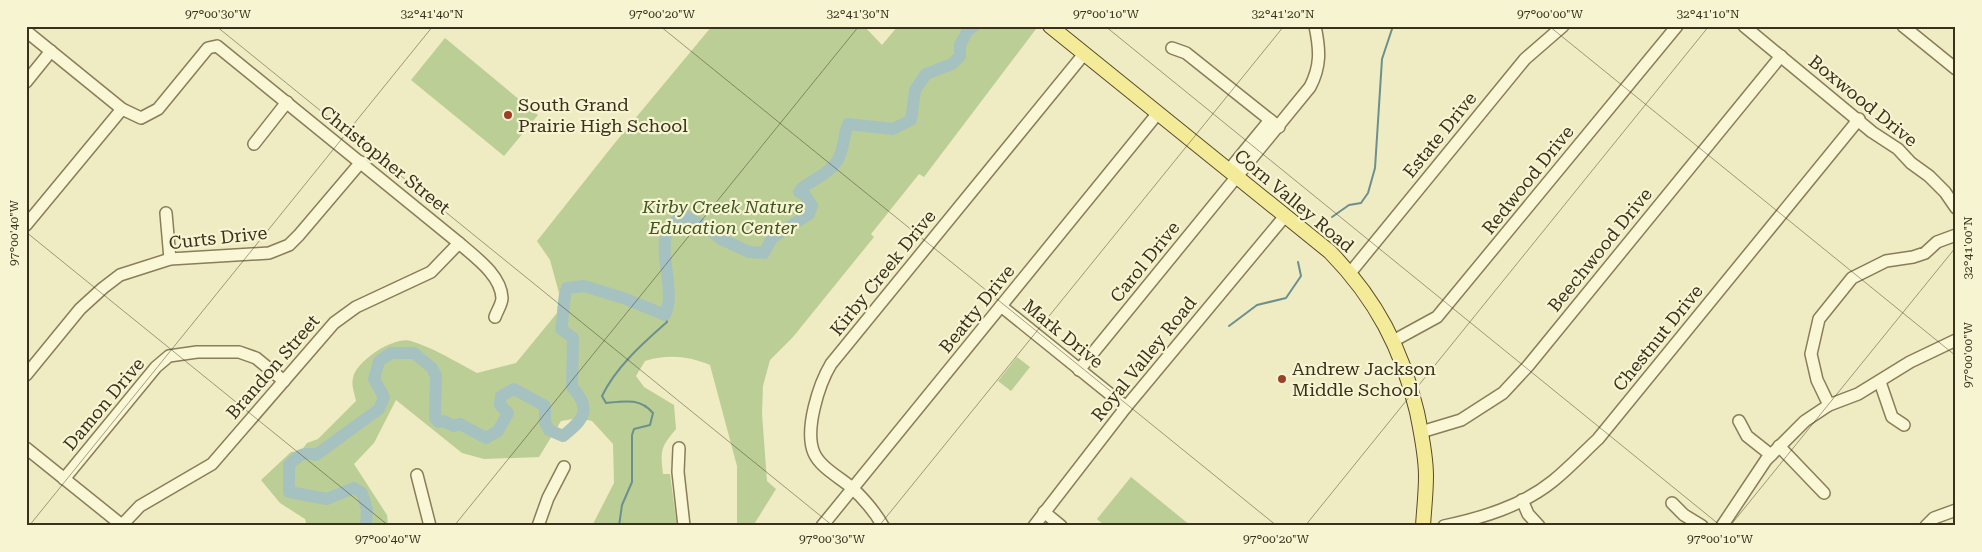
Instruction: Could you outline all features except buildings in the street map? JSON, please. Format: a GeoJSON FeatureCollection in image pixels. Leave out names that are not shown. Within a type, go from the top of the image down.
{"type":"FeatureCollection","features":[{"type":"Feature","properties":{"kind":"main road","name":"Corn Valley Road"},"geometry":{"type":"LineString","coordinates":[[1050,26],[1330,252],[1350,273],[1374,306],[1393,340],[1409,381],[1421,432],[1426,474],[1423,526]]}},
{"type":"Feature","properties":{"kind":"street","name":"Carol Drive"},"geometry":{"type":"LineString","coordinates":[[1079,370],[1274,123],[1310,87],[1317,74],[1320,49],[1316,26]]}},
{"type":"Feature","properties":{"kind":"street","name":"Estate Drive"},"geometry":{"type":"LineString","coordinates":[[1350,273],[1524,59],[1563,26]]}},
{"type":"Feature","properties":{"kind":"street","name":"Redwood Drive"},"geometry":{"type":"LineString","coordinates":[[1393,340],[1437,317],[1677,26]]}},
{"type":"Feature","properties":{"kind":"street","name":"Boxwood Drive"},"geometry":{"type":"LineString","coordinates":[[1744,26],[1859,119],[1872,132],[1898,149],[1911,163],[1929,176],[1945,192],[1956,208]]}},
{"type":"Feature","properties":{"kind":"street"},"geometry":{"type":"LineString","coordinates":[[1903,26],[1955,67]]}},
{"type":"Feature","properties":{"kind":"street"},"geometry":{"type":"LineString","coordinates":[[26,31],[122,109],[26,225]]}},
{"type":"Feature","properties":{"kind":"street","name":"Christopher Street"},"geometry":{"type":"LineString","coordinates":[[122,109],[141,118],[158,109],[208,48],[217,46],[361,162],[488,268],[498,285],[502,298],[495,317]]}},
{"type":"Feature","properties":{"kind":"street"},"geometry":{"type":"LineString","coordinates":[[1172,48],[1186,53],[1274,123]]}},
{"type":"Feature","properties":{"kind":"street"},"geometry":{"type":"LineString","coordinates":[[26,82],[51,51]]}},
{"type":"Feature","properties":{"kind":"street","name":"Kirby Creek Drive"},"geometry":{"type":"LineString","coordinates":[[883,526],[877,516],[852,489],[822,463],[814,453],[812,440],[814,406],[820,387],[828,370],[868,318],[1084,54]]}},
{"type":"Feature","properties":{"kind":"street","name":"Beechwood Drive"},"geometry":{"type":"LineString","coordinates":[[1421,432],[1461,420],[1493,400],[1509,386],[1528,366],[1781,56]]}},
{"type":"Feature","properties":{"kind":"street"},"geometry":{"type":"LineString","coordinates":[[254,144],[287,102]]}},
{"type":"Feature","properties":{"kind":"street","name":"Beatty Drive"},"geometry":{"type":"LineString","coordinates":[[822,526],[1158,114]]}},
{"type":"Feature","properties":{"kind":"street","name":"Chestnut Drive"},"geometry":{"type":"LineString","coordinates":[[1444,526],[1480,518],[1522,500],[1552,482],[1598,439],[1859,119]]}},
{"type":"Feature","properties":{"kind":"street","name":"Curts Drive"},"geometry":{"type":"LineString","coordinates":[[26,375],[80,309],[120,275],[170,259],[269,253],[289,245],[299,236],[361,162]]}},
{"type":"Feature","properties":{"kind":"street"},"geometry":{"type":"LineString","coordinates":[[166,213],[170,259]]}},
{"type":"Feature","properties":{"kind":"street","name":"Royal Valley Road"},"geometry":{"type":"LineString","coordinates":[[1034,526],[1126,407],[1285,216]]}},
{"type":"Feature","properties":{"kind":"street"},"geometry":{"type":"LineString","coordinates":[[1829,405],[1817,380],[1811,354],[1819,320],[1852,278],[1886,261],[1913,258],[1925,253],[1937,242],[1956,235]]}},
{"type":"Feature","properties":{"kind":"street","name":"Brandon Street"},"geometry":{"type":"LineString","coordinates":[[122,526],[140,506],[212,464],[334,323],[356,307],[431,272],[459,243]]}},
{"type":"Feature","properties":{"kind":"street","name":"Mark Drive"},"geometry":{"type":"LineString","coordinates":[[1001,306],[1126,407]]}},
{"type":"Feature","properties":{"kind":"street"},"geometry":{"type":"LineString","coordinates":[[1722,526],[1766,460],[1805,421],[1829,405],[1858,394],[1910,362],[1956,340]]}},
{"type":"Feature","properties":{"kind":"street","name":"Damon Drive"},"geometry":{"type":"LineString","coordinates":[[64,478],[156,367],[169,356],[197,352],[240,352],[256,358],[284,381]]}},
{"type":"Feature","properties":{"kind":"street"},"geometry":{"type":"LineString","coordinates":[[1880,382],[1892,417],[1904,426]]}},
{"type":"Feature","properties":{"kind":"street"},"geometry":{"type":"LineString","coordinates":[[1739,421],[1747,436],[1775,451],[1824,493]]}},
{"type":"Feature","properties":{"kind":"street"},"geometry":{"type":"LineString","coordinates":[[26,448],[122,526]]}},
{"type":"Feature","properties":{"kind":"street"},"geometry":{"type":"LineString","coordinates":[[678,448],[678,472],[684,526]]}},
{"type":"Feature","properties":{"kind":"street"},"geometry":{"type":"LineString","coordinates":[[538,526],[548,498],[564,467]]}},
{"type":"Feature","properties":{"kind":"street"},"geometry":{"type":"LineString","coordinates":[[417,476],[430,526]]}},
{"type":"Feature","properties":{"kind":"street"},"geometry":{"type":"LineString","coordinates":[[1522,500],[1528,514],[1538,526]]}},
{"type":"Feature","properties":{"kind":"street"},"geometry":{"type":"LineString","coordinates":[[1672,504],[1684,515],[1702,526]]}},
{"type":"Feature","properties":{"kind":"street"},"geometry":{"type":"LineString","coordinates":[[1926,526],[1934,518],[1956,510]]}},
{"type":"Feature","properties":{"kind":"street"},"geometry":{"type":"LineString","coordinates":[[1044,512],[1061,526]]}},
{"type":"Feature","properties":{"kind":"green space","name":"Kirby Creek Nature Education Center"},"geometry":{"type":"Polygon","coordinates":[[[712,26],[864,26],[882,45],[898,26],[1033,26],[1036,29],[924,177],[919,174],[871,234],[874,237],[793,337],[770,360],[763,386],[762,414],[767,481],[776,489],[753,526],[737,526],[737,466],[710,365],[678,357],[662,357],[645,361],[636,376],[644,387],[674,405],[676,429],[667,440],[663,449],[662,459],[663,474],[670,474],[677,526],[592,526],[614,483],[613,444],[592,421],[579,418],[561,421],[539,457],[484,459],[462,453],[396,400],[374,443],[354,464],[387,515],[388,526],[307,526],[305,519],[280,503],[261,480],[291,452],[301,451],[307,443],[318,439],[356,401],[352,384],[353,378],[361,364],[377,351],[395,342],[411,341],[436,351],[477,373],[516,363],[557,313],[559,293],[550,260],[537,241],[614,144],[712,26]]]}},
{"type":"Feature","properties":{"kind":"green space"},"geometry":{"type":"Polygon","coordinates":[[[445,38],[538,115],[504,156],[411,80],[445,38]]]}},
{"type":"Feature","properties":{"kind":"green space"},"geometry":{"type":"Polygon","coordinates":[[[1017,357],[1030,367],[1011,391],[998,381],[1017,357]]]}},
{"type":"Feature","properties":{"kind":"green space"},"geometry":{"type":"Polygon","coordinates":[[[1131,477],[1191,526],[1105,526],[1097,519],[1131,477]]]}},
{"type":"Feature","properties":{"kind":"waterway"},"geometry":{"type":"LineString","coordinates":[[366,526],[367,509],[362,493],[354,488],[327,499],[289,492],[289,465],[301,455],[316,455],[379,409],[384,397],[374,379],[379,361],[391,353],[414,353],[432,368],[436,376],[435,418],[438,422],[443,421],[454,426],[460,424],[486,438],[498,431],[508,413],[500,405],[501,396],[514,389],[545,406],[545,422],[549,430],[563,436],[580,420],[584,408],[572,387],[573,338],[561,329],[567,288],[584,286],[626,299],[665,315],[669,294],[665,259],[666,237],[670,226],[684,215],[706,227],[721,239],[749,252],[764,253],[772,238],[809,214],[812,206],[805,195],[799,192],[834,165],[841,151],[848,124],[893,129],[911,120],[915,90],[926,74],[952,64],[960,56],[960,45],[968,30],[974,26]]}},
{"type":"Feature","properties":{"kind":"waterway"},"geometry":{"type":"LineString","coordinates":[[1332,217],[1349,205],[1361,203],[1368,193],[1375,168],[1382,59],[1393,26]]}},
{"type":"Feature","properties":{"kind":"waterway"},"geometry":{"type":"LineString","coordinates":[[1229,326],[1257,305],[1286,298],[1301,276],[1298,262]]}},
{"type":"Feature","properties":{"kind":"waterway"},"geometry":{"type":"LineString","coordinates":[[619,526],[622,505],[632,482],[632,435],[634,429],[650,425],[653,413],[648,408],[637,403],[626,401],[606,403],[602,396],[622,365],[667,322],[665,315]]}},
{"type":"Feature","properties":{"kind":"place","name":"South Grand Prairie High School"},"geometry":{"type":"Point","coordinates":[508,115]}},
{"type":"Feature","properties":{"kind":"place","name":"Andrew Jackson Middle School"},"geometry":{"type":"Point","coordinates":[1282,379]}}]}
